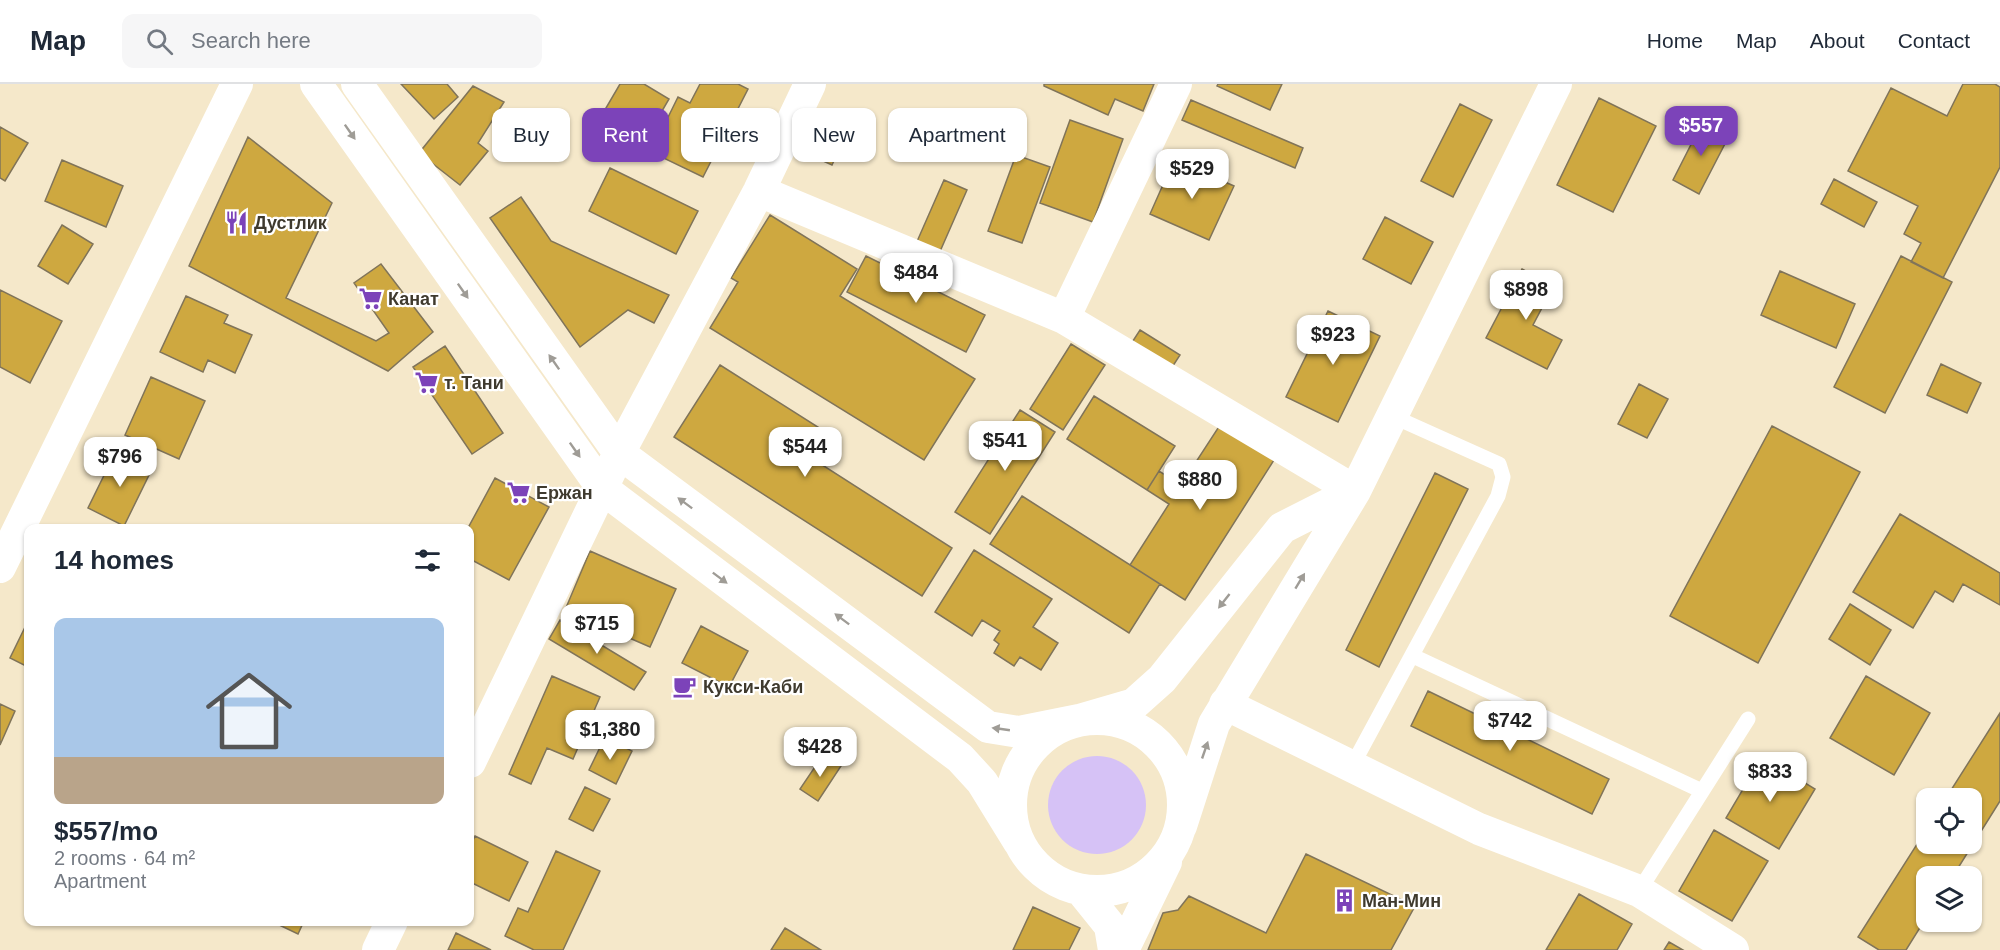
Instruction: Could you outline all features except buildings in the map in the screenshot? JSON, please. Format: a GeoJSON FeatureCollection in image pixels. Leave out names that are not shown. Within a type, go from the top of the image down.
{"type":"FeatureCollection","features":[{"type":"Feature","properties":{"kind":"street"},"geometry":{"type":"LineString","coordinates":[[0,567],[237,84]]}},
{"type":"Feature","properties":{"kind":"street"},"geometry":{"type":"LineString","coordinates":[[316,84],[603,489],[960,758],[982,782],[1019,842],[1034,864],[1055,881],[1081,890],[1108,890],[1134,883],[1157,868],[1177,836],[1183,796],[1176,769],[1159,745],[1136,728],[1108,719],[1079,720],[1055,730],[1034,746],[1020,766],[1012,791],[1011,817],[1019,842]]}},
{"type":"Feature","properties":{"kind":"street"},"geometry":{"type":"LineString","coordinates":[[357,84],[618,453],[988,728],[1019,732],[1079,720],[1134,704],[1162,679],[1282,528],[1354,491]]}},
{"type":"Feature","properties":{"kind":"street"},"geometry":{"type":"LineString","coordinates":[[474,754],[603,489],[618,453],[759,191],[810,84]]}},
{"type":"Feature","properties":{"kind":"street"},"geometry":{"type":"LineString","coordinates":[[1064,318],[1176,84]]}},
{"type":"Feature","properties":{"kind":"street"},"geometry":{"type":"LineString","coordinates":[[1123,950],[1177,836],[1214,724],[1354,491],[1556,84]]}},
{"type":"Feature","properties":{"kind":"street"},"geometry":{"type":"LineString","coordinates":[[759,191],[1064,318],[1354,491]]}},
{"type":"Feature","properties":{"kind":"street"},"geometry":{"type":"LineString","coordinates":[[1225,704],[1479,829],[1639,891],[1733,950]]}},
{"type":"Feature","properties":{"kind":"street"},"geometry":{"type":"LineString","coordinates":[[1081,890],[1110,926],[1114,950]]}},
{"type":"Feature","properties":{"kind":"street"},"geometry":{"type":"LineString","coordinates":[[378,950],[390,926]]}},
{"type":"Feature","properties":{"kind":"lane"},"geometry":{"type":"LineString","coordinates":[[1352,766],[1498,496],[1503,477],[1499,464],[1392,416]]}},
{"type":"Feature","properties":{"kind":"lane"},"geometry":{"type":"LineString","coordinates":[[1413,656],[1702,791]]}},
{"type":"Feature","properties":{"kind":"lane"},"geometry":{"type":"LineString","coordinates":[[1639,891],[1748,719]]}},
{"type":"Feature","properties":{"kind":"shaded area"},"geometry":{"type":"Polygon","coordinates":[[[1097,756],[1116,760],[1132,770],[1142,786],[1146,805],[1142,824],[1132,840],[1116,850],[1097,854],[1078,850],[1062,840],[1052,824],[1048,805],[1052,786],[1062,770],[1078,760],[1097,756]]]}},
{"type":"Feature","properties":{"kind":"place","name":"Дустлик"},"geometry":{"type":"Point","coordinates":[236,223]}},
{"type":"Feature","properties":{"kind":"place","name":"Канат"},"geometry":{"type":"Point","coordinates":[370,299]}},
{"type":"Feature","properties":{"kind":"place","name":"т. Тани"},"geometry":{"type":"Point","coordinates":[426,383]}},
{"type":"Feature","properties":{"kind":"place","name":"Ержан"},"geometry":{"type":"Point","coordinates":[518,493]}},
{"type":"Feature","properties":{"kind":"place","name":"Кукси-Каби"},"geometry":{"type":"Point","coordinates":[685,687]}},
{"type":"Feature","properties":{"kind":"place","name":"Ман-Мин"},"geometry":{"type":"Point","coordinates":[1344,901]}}]}
